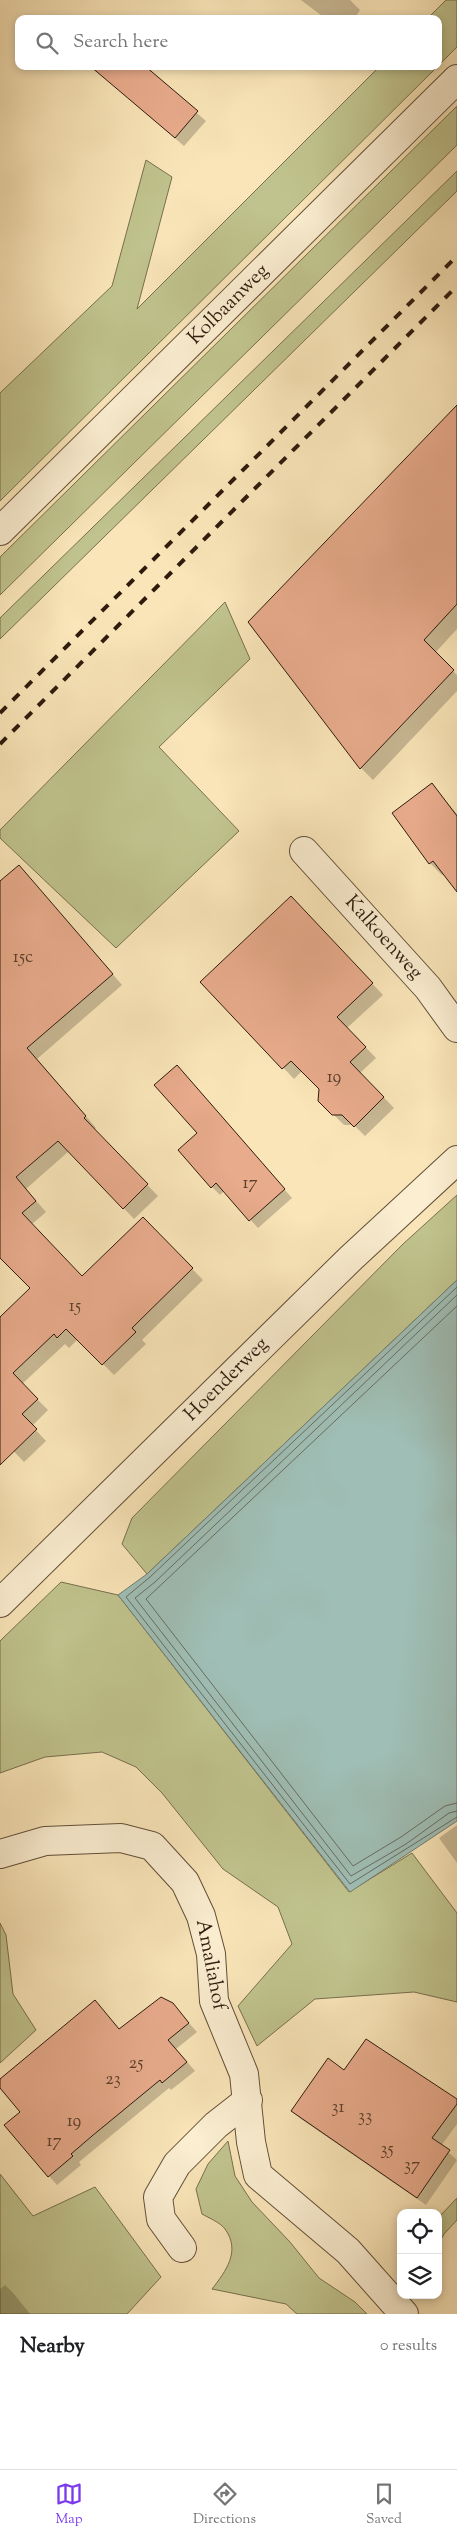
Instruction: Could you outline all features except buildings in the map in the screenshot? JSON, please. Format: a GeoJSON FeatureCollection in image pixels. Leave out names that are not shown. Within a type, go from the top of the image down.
{"type":"FeatureCollection","features":[{"type":"Feature","properties":{"kind":"street","name":"Kolbaanweg"},"geometry":{"type":"LineString","coordinates":[[0,531],[457,79]]}},
{"type":"Feature","properties":{"kind":"street","name":"Kalkoenweg"},"geometry":{"type":"LineString","coordinates":[[304,851],[428,988],[457,1028]]}},
{"type":"Feature","properties":{"kind":"street","name":"Hoenderweg"},"geometry":{"type":"LineString","coordinates":[[0,1603],[351,1258],[457,1160]]}},
{"type":"Feature","properties":{"kind":"street","name":"Amaliahof"},"geometry":{"type":"LineString","coordinates":[[0,1854],[45,1841],[121,1838],[152,1846],[185,1882],[201,1916],[211,1954],[214,2002],[244,2074],[251,2142],[258,2174],[348,2251],[404,2314]]}},
{"type":"Feature","properties":{"kind":"street"},"geometry":{"type":"LineString","coordinates":[[182,2248],[161,2219],[158,2197],[177,2164],[216,2125],[248,2100]]}},
{"type":"Feature","properties":{"kind":"green space"},"geometry":{"type":"Polygon","coordinates":[[[446,0],[457,0],[457,47],[442,62],[442,15],[431,15],[446,0]]]}},
{"type":"Feature","properties":{"kind":"green space"},"geometry":{"type":"Polygon","coordinates":[[[376,70],[434,70],[0,501],[0,393],[112,286],[146,160],[172,177],[137,309],[376,70]]]}},
{"type":"Feature","properties":{"kind":"green space"},"geometry":{"type":"Polygon","coordinates":[[[457,106],[457,145],[0,595],[0,557],[457,106]]]}},
{"type":"Feature","properties":{"kind":"green space"},"geometry":{"type":"Polygon","coordinates":[[[457,171],[457,191],[0,639],[0,618],[457,171]]]}},
{"type":"Feature","properties":{"kind":"green space"},"geometry":{"type":"Polygon","coordinates":[[[225,602],[250,659],[159,747],[239,831],[116,948],[0,838],[0,830],[225,602]]]}},
{"type":"Feature","properties":{"kind":"green space"},"geometry":{"type":"Polygon","coordinates":[[[457,1195],[457,1280],[147,1574],[122,1544],[132,1518],[403,1244],[457,1195]]]}},
{"type":"Feature","properties":{"kind":"green space"},"geometry":{"type":"Polygon","coordinates":[[[61,1582],[118,1595],[349,1892],[412,1853],[457,1913],[457,2002],[414,1992],[315,1999],[257,2046],[238,2006],[292,1944],[278,1907],[223,1869],[162,1793],[136,1767],[102,1752],[45,1757],[0,1773],[0,1641],[61,1582]]]}},
{"type":"Feature","properties":{"kind":"green space"},"geometry":{"type":"Polygon","coordinates":[[[0,1923],[6,1935],[13,1994],[36,2030],[0,2063],[0,1923]]]}},
{"type":"Feature","properties":{"kind":"green space"},"geometry":{"type":"Polygon","coordinates":[[[228,2141],[235,2176],[252,2202],[290,2242],[319,2278],[355,2302],[367,2314],[297,2314],[286,2304],[212,2289],[230,2260],[232,2245],[225,2229],[202,2214],[196,2189],[208,2164],[228,2141]]]}},
{"type":"Feature","properties":{"kind":"green space"},"geometry":{"type":"Polygon","coordinates":[[[0,2174],[33,2216],[95,2187],[161,2277],[127,2314],[0,2314],[0,2174]]]}},
{"type":"Feature","properties":{"kind":"green space"},"geometry":{"type":"Polygon","coordinates":[[[457,2198],[457,2220],[442,2238],[442,2214],[457,2198]]]}},
{"type":"Feature","properties":{"kind":"water"},"geometry":{"type":"Polygon","coordinates":[[[457,1280],[457,1821],[350,1892],[118,1595],[147,1574],[457,1280]]]}},
{"type":"Feature","properties":{"kind":"railway"},"geometry":{"type":"LineString","coordinates":[[0,713],[457,256]]}},
{"type":"Feature","properties":{"kind":"railway"},"geometry":{"type":"LineString","coordinates":[[0,744],[457,286]]}}]}
